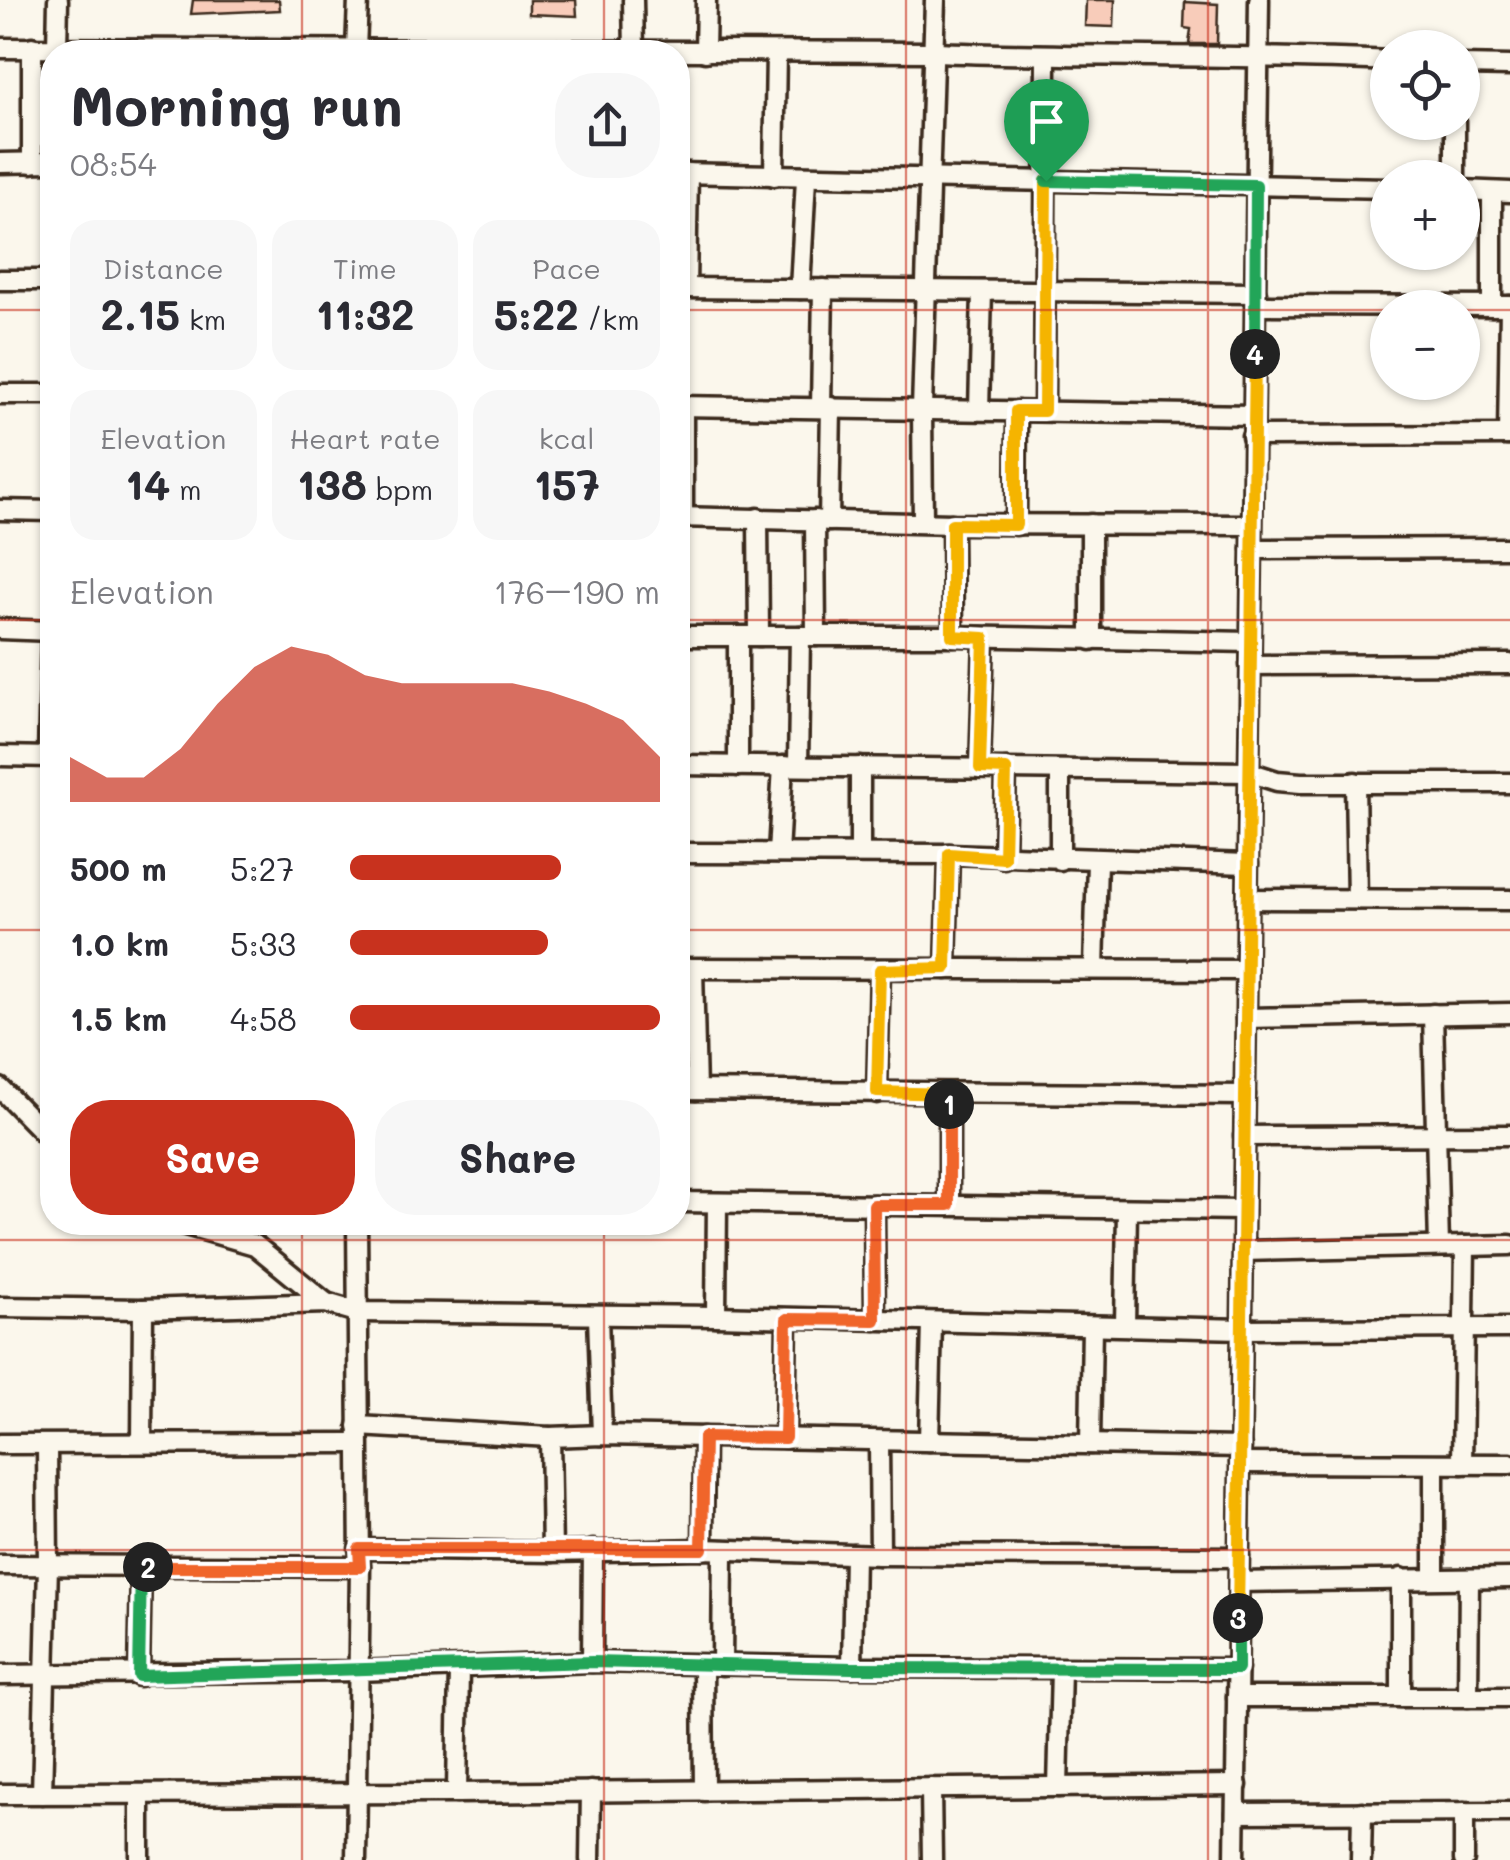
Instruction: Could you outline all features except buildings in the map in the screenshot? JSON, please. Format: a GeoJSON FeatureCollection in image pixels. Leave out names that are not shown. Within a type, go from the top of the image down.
{"type":"FeatureCollection","features":[{"type":"Feature","properties":{"kind":"street"},"geometry":{"type":"LineString","coordinates":[[56,40],[58,0]]}},
{"type":"Feature","properties":{"kind":"street"},"geometry":{"type":"LineString","coordinates":[[356,40],[358,0]]}},
{"type":"Feature","properties":{"kind":"street"},"geometry":{"type":"LineString","coordinates":[[634,0],[634,40]]}},
{"type":"Feature","properties":{"kind":"street"},"geometry":{"type":"LineString","coordinates":[[705,52],[706,0]]}},
{"type":"Feature","properties":{"kind":"street"},"geometry":{"type":"LineString","coordinates":[[923,522],[922,409],[934,0]]}},
{"type":"Feature","properties":{"kind":"street"},"geometry":{"type":"LineString","coordinates":[[1235,1860],[1258,0]]}},
{"type":"Feature","properties":{"kind":"street"},"geometry":{"type":"LineString","coordinates":[[32,47],[32,162]]}},
{"type":"Feature","properties":{"kind":"street"},"geometry":{"type":"LineString","coordinates":[[0,48],[40,47]]}},
{"type":"Feature","properties":{"kind":"street"},"geometry":{"type":"LineString","coordinates":[[690,52],[933,52],[1046,57],[1258,55],[1370,61]]}},
{"type":"Feature","properties":{"kind":"street"},"geometry":{"type":"LineString","coordinates":[[774,176],[776,52]]}},
{"type":"Feature","properties":{"kind":"street"},"geometry":{"type":"LineString","coordinates":[[1044,411],[1046,57]]}},
{"type":"Feature","properties":{"kind":"street"},"geometry":{"type":"LineString","coordinates":[[1480,65],[1510,66]]}},
{"type":"Feature","properties":{"kind":"street"},"geometry":{"type":"LineString","coordinates":[[0,163],[40,162]]}},
{"type":"Feature","properties":{"kind":"street"},"geometry":{"type":"LineString","coordinates":[[690,173],[1370,188]]}},
{"type":"Feature","properties":{"kind":"street"},"geometry":{"type":"LineString","coordinates":[[800,289],[806,178]]}},
{"type":"Feature","properties":{"kind":"street"},"geometry":{"type":"LineString","coordinates":[[1252,436],[1509,435],[1501,192]]}},
{"type":"Feature","properties":{"kind":"street"},"geometry":{"type":"LineString","coordinates":[[0,280],[40,280]]}},
{"type":"Feature","properties":{"kind":"street"},"geometry":{"type":"LineString","coordinates":[[690,288],[1047,290],[1504,306]]}},
{"type":"Feature","properties":{"kind":"street"},"geometry":{"type":"LineString","coordinates":[[778,853],[822,521],[826,407],[823,289]]}},
{"type":"Feature","properties":{"kind":"street"},"geometry":{"type":"LineString","coordinates":[[980,410],[982,291]]}},
{"type":"Feature","properties":{"kind":"street"},"geometry":{"type":"LineString","coordinates":[[0,394],[40,394]]}},
{"type":"Feature","properties":{"kind":"street"},"geometry":{"type":"LineString","coordinates":[[690,406],[1253,415]]}},
{"type":"Feature","properties":{"kind":"street"},"geometry":{"type":"LineString","coordinates":[[1016,411],[1016,525]]}},
{"type":"Feature","properties":{"kind":"street"},"geometry":{"type":"LineString","coordinates":[[0,510],[40,511]]}},
{"type":"Feature","properties":{"kind":"street"},"geometry":{"type":"LineString","coordinates":[[690,517],[1016,525],[1251,525]]}},
{"type":"Feature","properties":{"kind":"street"},"geometry":{"type":"LineString","coordinates":[[758,518],[759,636]]}},
{"type":"Feature","properties":{"kind":"street"},"geometry":{"type":"LineString","coordinates":[[952,524],[952,636]]}},
{"type":"Feature","properties":{"kind":"street"},"geometry":{"type":"LineString","coordinates":[[1090,640],[1092,524]]}},
{"type":"Feature","properties":{"kind":"street"},"geometry":{"type":"LineString","coordinates":[[1252,549],[1510,548]]}},
{"type":"Feature","properties":{"kind":"street"},"geometry":{"type":"LineString","coordinates":[[0,629],[40,631]]}},
{"type":"Feature","properties":{"kind":"street"},"geometry":{"type":"LineString","coordinates":[[690,636],[1250,642]]}},
{"type":"Feature","properties":{"kind":"street"},"geometry":{"type":"LineString","coordinates":[[738,636],[738,766]]}},
{"type":"Feature","properties":{"kind":"street"},"geometry":{"type":"LineString","coordinates":[[980,768],[984,638]]}},
{"type":"Feature","properties":{"kind":"street"},"geometry":{"type":"LineString","coordinates":[[1250,664],[1510,664]]}},
{"type":"Feature","properties":{"kind":"street"},"geometry":{"type":"LineString","coordinates":[[0,756],[40,756]]}},
{"type":"Feature","properties":{"kind":"street"},"geometry":{"type":"LineString","coordinates":[[690,765],[1249,772],[1289,782],[1510,783]]}},
{"type":"Feature","properties":{"kind":"street"},"geometry":{"type":"LineString","coordinates":[[860,767],[860,853]]}},
{"type":"Feature","properties":{"kind":"street"},"geometry":{"type":"LineString","coordinates":[[1004,858],[1006,769]]}},
{"type":"Feature","properties":{"kind":"street"},"geometry":{"type":"LineString","coordinates":[[1060,771],[1060,860]]}},
{"type":"Feature","properties":{"kind":"street"},"geometry":{"type":"LineString","coordinates":[[1355,782],[1358,900]]}},
{"type":"Feature","properties":{"kind":"street"},"geometry":{"type":"LineString","coordinates":[[690,853],[949,854],[1248,864]]}},
{"type":"Feature","properties":{"kind":"street"},"geometry":{"type":"LineString","coordinates":[[946,968],[949,854]]}},
{"type":"Feature","properties":{"kind":"street"},"geometry":{"type":"LineString","coordinates":[[1094,970],[1096,861]]}},
{"type":"Feature","properties":{"kind":"street"},"geometry":{"type":"LineString","coordinates":[[1246,898],[1510,900]]}},
{"type":"Feature","properties":{"kind":"street"},"geometry":{"type":"LineString","coordinates":[[690,968],[1246,970]]}},
{"type":"Feature","properties":{"kind":"street"},"geometry":{"type":"LineString","coordinates":[[877,1092],[880,970]]}},
{"type":"Feature","properties":{"kind":"street"},"geometry":{"type":"LineString","coordinates":[[1246,1018],[1510,1013]]}},
{"type":"Feature","properties":{"kind":"street"},"geometry":{"type":"LineString","coordinates":[[1432,1014],[1439,1246]]}},
{"type":"Feature","properties":{"kind":"street"},"geometry":{"type":"LineString","coordinates":[[0,1088],[40,1129]]}},
{"type":"Feature","properties":{"kind":"street"},"geometry":{"type":"LineString","coordinates":[[690,1090],[1245,1095]]}},
{"type":"Feature","properties":{"kind":"street"},"geometry":{"type":"LineString","coordinates":[[948,1094],[949,1205]]}},
{"type":"Feature","properties":{"kind":"street"},"geometry":{"type":"LineString","coordinates":[[1244,1136],[1510,1135]]}},
{"type":"Feature","properties":{"kind":"street"},"geometry":{"type":"LineString","coordinates":[[690,1202],[1243,1210]]}},
{"type":"Feature","properties":{"kind":"street"},"geometry":{"type":"LineString","coordinates":[[716,1316],[717,1203]]}},
{"type":"Feature","properties":{"kind":"street"},"geometry":{"type":"LineString","coordinates":[[874,1205],[875,1320]]}},
{"type":"Feature","properties":{"kind":"street"},"geometry":{"type":"LineString","coordinates":[[1125,1325],[1127,1210]]}},
{"type":"Feature","properties":{"kind":"street"},"geometry":{"type":"LineString","coordinates":[[220,1235],[255,1245],[326,1303]]}},
{"type":"Feature","properties":{"kind":"street"},"geometry":{"type":"LineString","coordinates":[[356,1860],[360,1558],[357,1235]]}},
{"type":"Feature","properties":{"kind":"street"},"geometry":{"type":"LineString","coordinates":[[1243,1251],[1510,1245]]}},
{"type":"Feature","properties":{"kind":"street"},"geometry":{"type":"LineString","coordinates":[[1462,1464],[1466,1246]]}},
{"type":"Feature","properties":{"kind":"street"},"geometry":{"type":"LineString","coordinates":[[0,1306],[143,1308],[326,1303],[357,1312],[1243,1329],[1510,1328]]}},
{"type":"Feature","properties":{"kind":"street"},"geometry":{"type":"LineString","coordinates":[[142,1443],[143,1308]]}},
{"type":"Feature","properties":{"kind":"street"},"geometry":{"type":"LineString","coordinates":[[598,1316],[602,1435]]}},
{"type":"Feature","properties":{"kind":"street"},"geometry":{"type":"LineString","coordinates":[[785,1438],[787,1319]]}},
{"type":"Feature","properties":{"kind":"street"},"geometry":{"type":"LineString","coordinates":[[929,1441],[932,1323]]}},
{"type":"Feature","properties":{"kind":"street"},"geometry":{"type":"LineString","coordinates":[[1090,1444],[1092,1326]]}},
{"type":"Feature","properties":{"kind":"street"},"geometry":{"type":"LineString","coordinates":[[0,1444],[46,1446],[358,1435],[602,1435],[1090,1444],[1434,1466],[1510,1464]]}},
{"type":"Feature","properties":{"kind":"street"},"geometry":{"type":"LineString","coordinates":[[550,1437],[552,1552]]}},
{"type":"Feature","properties":{"kind":"street"},"geometry":{"type":"LineString","coordinates":[[702,1549],[704,1437]]}},
{"type":"Feature","properties":{"kind":"street"},"geometry":{"type":"LineString","coordinates":[[879,1441],[880,1554]]}},
{"type":"Feature","properties":{"kind":"street"},"geometry":{"type":"LineString","coordinates":[[42,1794],[48,1565],[46,1446]]}},
{"type":"Feature","properties":{"kind":"street"},"geometry":{"type":"LineString","coordinates":[[1434,1466],[1434,1578]]}},
{"type":"Feature","properties":{"kind":"street"},"geometry":{"type":"LineString","coordinates":[[0,1564],[141,1567],[702,1549],[1239,1557]]}},
{"type":"Feature","properties":{"kind":"street"},"geometry":{"type":"LineString","coordinates":[[592,1662],[593,1550]]}},
{"type":"Feature","properties":{"kind":"street"},"geometry":{"type":"LineString","coordinates":[[704,1792],[723,1551]]}},
{"type":"Feature","properties":{"kind":"street"},"geometry":{"type":"LineString","coordinates":[[852,1668],[854,1554]]}},
{"type":"Feature","properties":{"kind":"street"},"geometry":{"type":"LineString","coordinates":[[139,1676],[141,1567]]}},
{"type":"Feature","properties":{"kind":"street"},"geometry":{"type":"LineString","coordinates":[[1400,1696],[1401,1578]]}},
{"type":"Feature","properties":{"kind":"street"},"geometry":{"type":"LineString","coordinates":[[1239,1582],[1510,1578]]}},
{"type":"Feature","properties":{"kind":"street"},"geometry":{"type":"LineString","coordinates":[[1468,1697],[1469,1579]]}},
{"type":"Feature","properties":{"kind":"street"},"geometry":{"type":"LineString","coordinates":[[0,1675],[139,1676],[592,1662],[852,1668],[1238,1669]]}},
{"type":"Feature","properties":{"kind":"street"},"geometry":{"type":"LineString","coordinates":[[456,1793],[459,1668]]}},
{"type":"Feature","properties":{"kind":"street"},"geometry":{"type":"LineString","coordinates":[[1058,1787],[1061,1669]]}},
{"type":"Feature","properties":{"kind":"street"},"geometry":{"type":"LineString","coordinates":[[1237,1697],[1510,1697]]}},
{"type":"Feature","properties":{"kind":"street"},"geometry":{"type":"LineString","coordinates":[[0,1794],[1236,1786]]}},
{"type":"Feature","properties":{"kind":"street"},"geometry":{"type":"LineString","coordinates":[[931,1788],[932,1860]]}},
{"type":"Feature","properties":{"kind":"street"},"geometry":{"type":"LineString","coordinates":[[590,1790],[590,1860]]}},
{"type":"Feature","properties":{"kind":"street"},"geometry":{"type":"LineString","coordinates":[[140,1794],[140,1860]]}},
{"type":"Feature","properties":{"kind":"street"},"geometry":{"type":"LineString","coordinates":[[1361,1860],[1362,1812]]}},
{"type":"Feature","properties":{"kind":"street"},"geometry":{"type":"LineString","coordinates":[[1464,1812],[1464,1860]]}},
{"type":"Feature","properties":{"kind":"street"},"geometry":{"type":"LineString","coordinates":[[1236,1813],[1510,1812]]}},
{"type":"Feature","properties":{"kind":"route"},"geometry":{"type":"LineString","coordinates":[[1046,181],[1256,185],[1238,1669],[852,1668],[592,1662],[139,1676],[141,1567],[360,1567],[359,1549],[702,1549],[704,1437],[785,1438],[787,1319],[875,1320],[874,1205],[949,1205],[948,1094],[877,1092],[880,970],[946,968],[949,854],[1004,858],[1006,769],[980,768],[984,638],[952,636],[952,524],[1016,525],[1016,411],[1044,411],[1046,181]]}}]}
